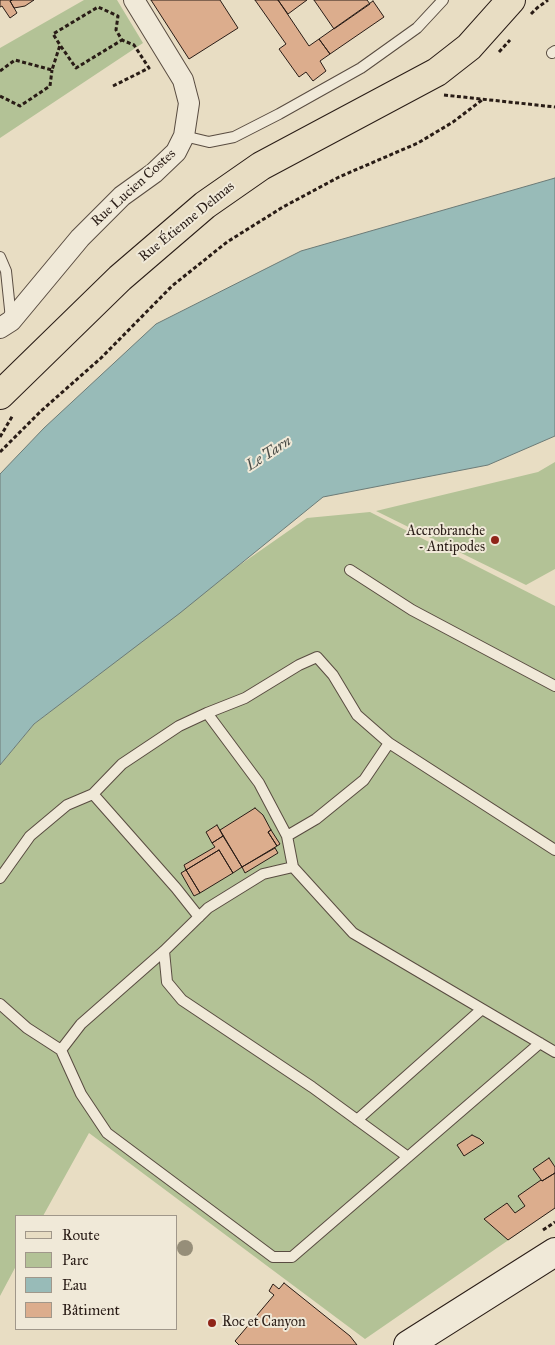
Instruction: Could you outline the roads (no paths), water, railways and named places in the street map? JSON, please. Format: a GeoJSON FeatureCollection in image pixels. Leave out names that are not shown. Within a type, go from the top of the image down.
{"type":"FeatureCollection","features":[{"type":"Feature","properties":{"kind":"main road","name":"Rue Étienne Delmas"},"geometry":{"type":"LineString","coordinates":[[8,402],[120,278],[205,204],[261,166],[438,72],[469,47],[509,8]]}},
{"type":"Feature","properties":{"kind":"street","name":"Rue Lucien Costes"},"geometry":{"type":"LineString","coordinates":[[6,325],[80,238],[122,196],[154,173],[176,152],[184,136],[189,102],[183,80],[134,0]]}},
{"type":"Feature","properties":{"kind":"street"},"geometry":{"type":"LineString","coordinates":[[408,1345],[555,1252]]}},
{"type":"Feature","properties":{"kind":"lane"},"geometry":{"type":"LineString","coordinates":[[184,136],[209,142],[234,136],[280,114],[362,68],[417,28],[443,0]]}},
{"type":"Feature","properties":{"kind":"lane"},"geometry":{"type":"LineString","coordinates":[[0,257],[6,271],[6,325]]}},
{"type":"Feature","properties":{"kind":"lane"},"geometry":{"type":"LineString","coordinates":[[350,570],[412,610],[555,686]]}},
{"type":"Feature","properties":{"kind":"lane"},"geometry":{"type":"LineString","coordinates":[[0,878],[30,836],[67,805],[93,794],[122,764],[178,726],[245,698],[299,665],[317,658],[333,674],[357,716],[389,743],[555,850]]}},
{"type":"Feature","properties":{"kind":"lane"},"geometry":{"type":"LineString","coordinates":[[207,713],[259,783],[287,836],[293,867],[353,932],[540,1044],[554,1049]]}},
{"type":"Feature","properties":{"kind":"lane"},"geometry":{"type":"LineString","coordinates":[[287,836],[316,819],[364,780],[389,743]]}},
{"type":"Feature","properties":{"kind":"lane"},"geometry":{"type":"LineString","coordinates":[[93,794],[176,888],[199,917]]}},
{"type":"Feature","properties":{"kind":"lane"},"geometry":{"type":"LineString","coordinates":[[61,1050],[81,1024],[164,951],[208,908],[263,874],[293,867]]}},
{"type":"Feature","properties":{"kind":"lane"},"geometry":{"type":"LineString","coordinates":[[164,951],[167,982],[182,1000],[358,1120],[408,1157]]}},
{"type":"Feature","properties":{"kind":"lane"},"geometry":{"type":"LineString","coordinates":[[0,1004],[28,1028],[61,1050],[81,1094],[107,1132],[273,1257],[292,1257],[540,1044]]}},
{"type":"Feature","properties":{"kind":"lane"},"geometry":{"type":"LineString","coordinates":[[358,1120],[482,1009]]}},
{"type":"Feature","properties":{"kind":"water","name":"Le Tarn"},"geometry":{"type":"Polygon","coordinates":[[[555,178],[555,436],[488,465],[323,497],[180,613],[34,724],[0,765],[0,474],[44,428],[156,324],[301,251],[555,178]]]}},
{"type":"Feature","properties":{"kind":"place","name":"Accrobranche - Antipodes"},"geometry":{"type":"Point","coordinates":[495,540]}},
{"type":"Feature","properties":{"kind":"place","name":"Roc et Canyon"},"geometry":{"type":"Point","coordinates":[212,1323]}}]}
